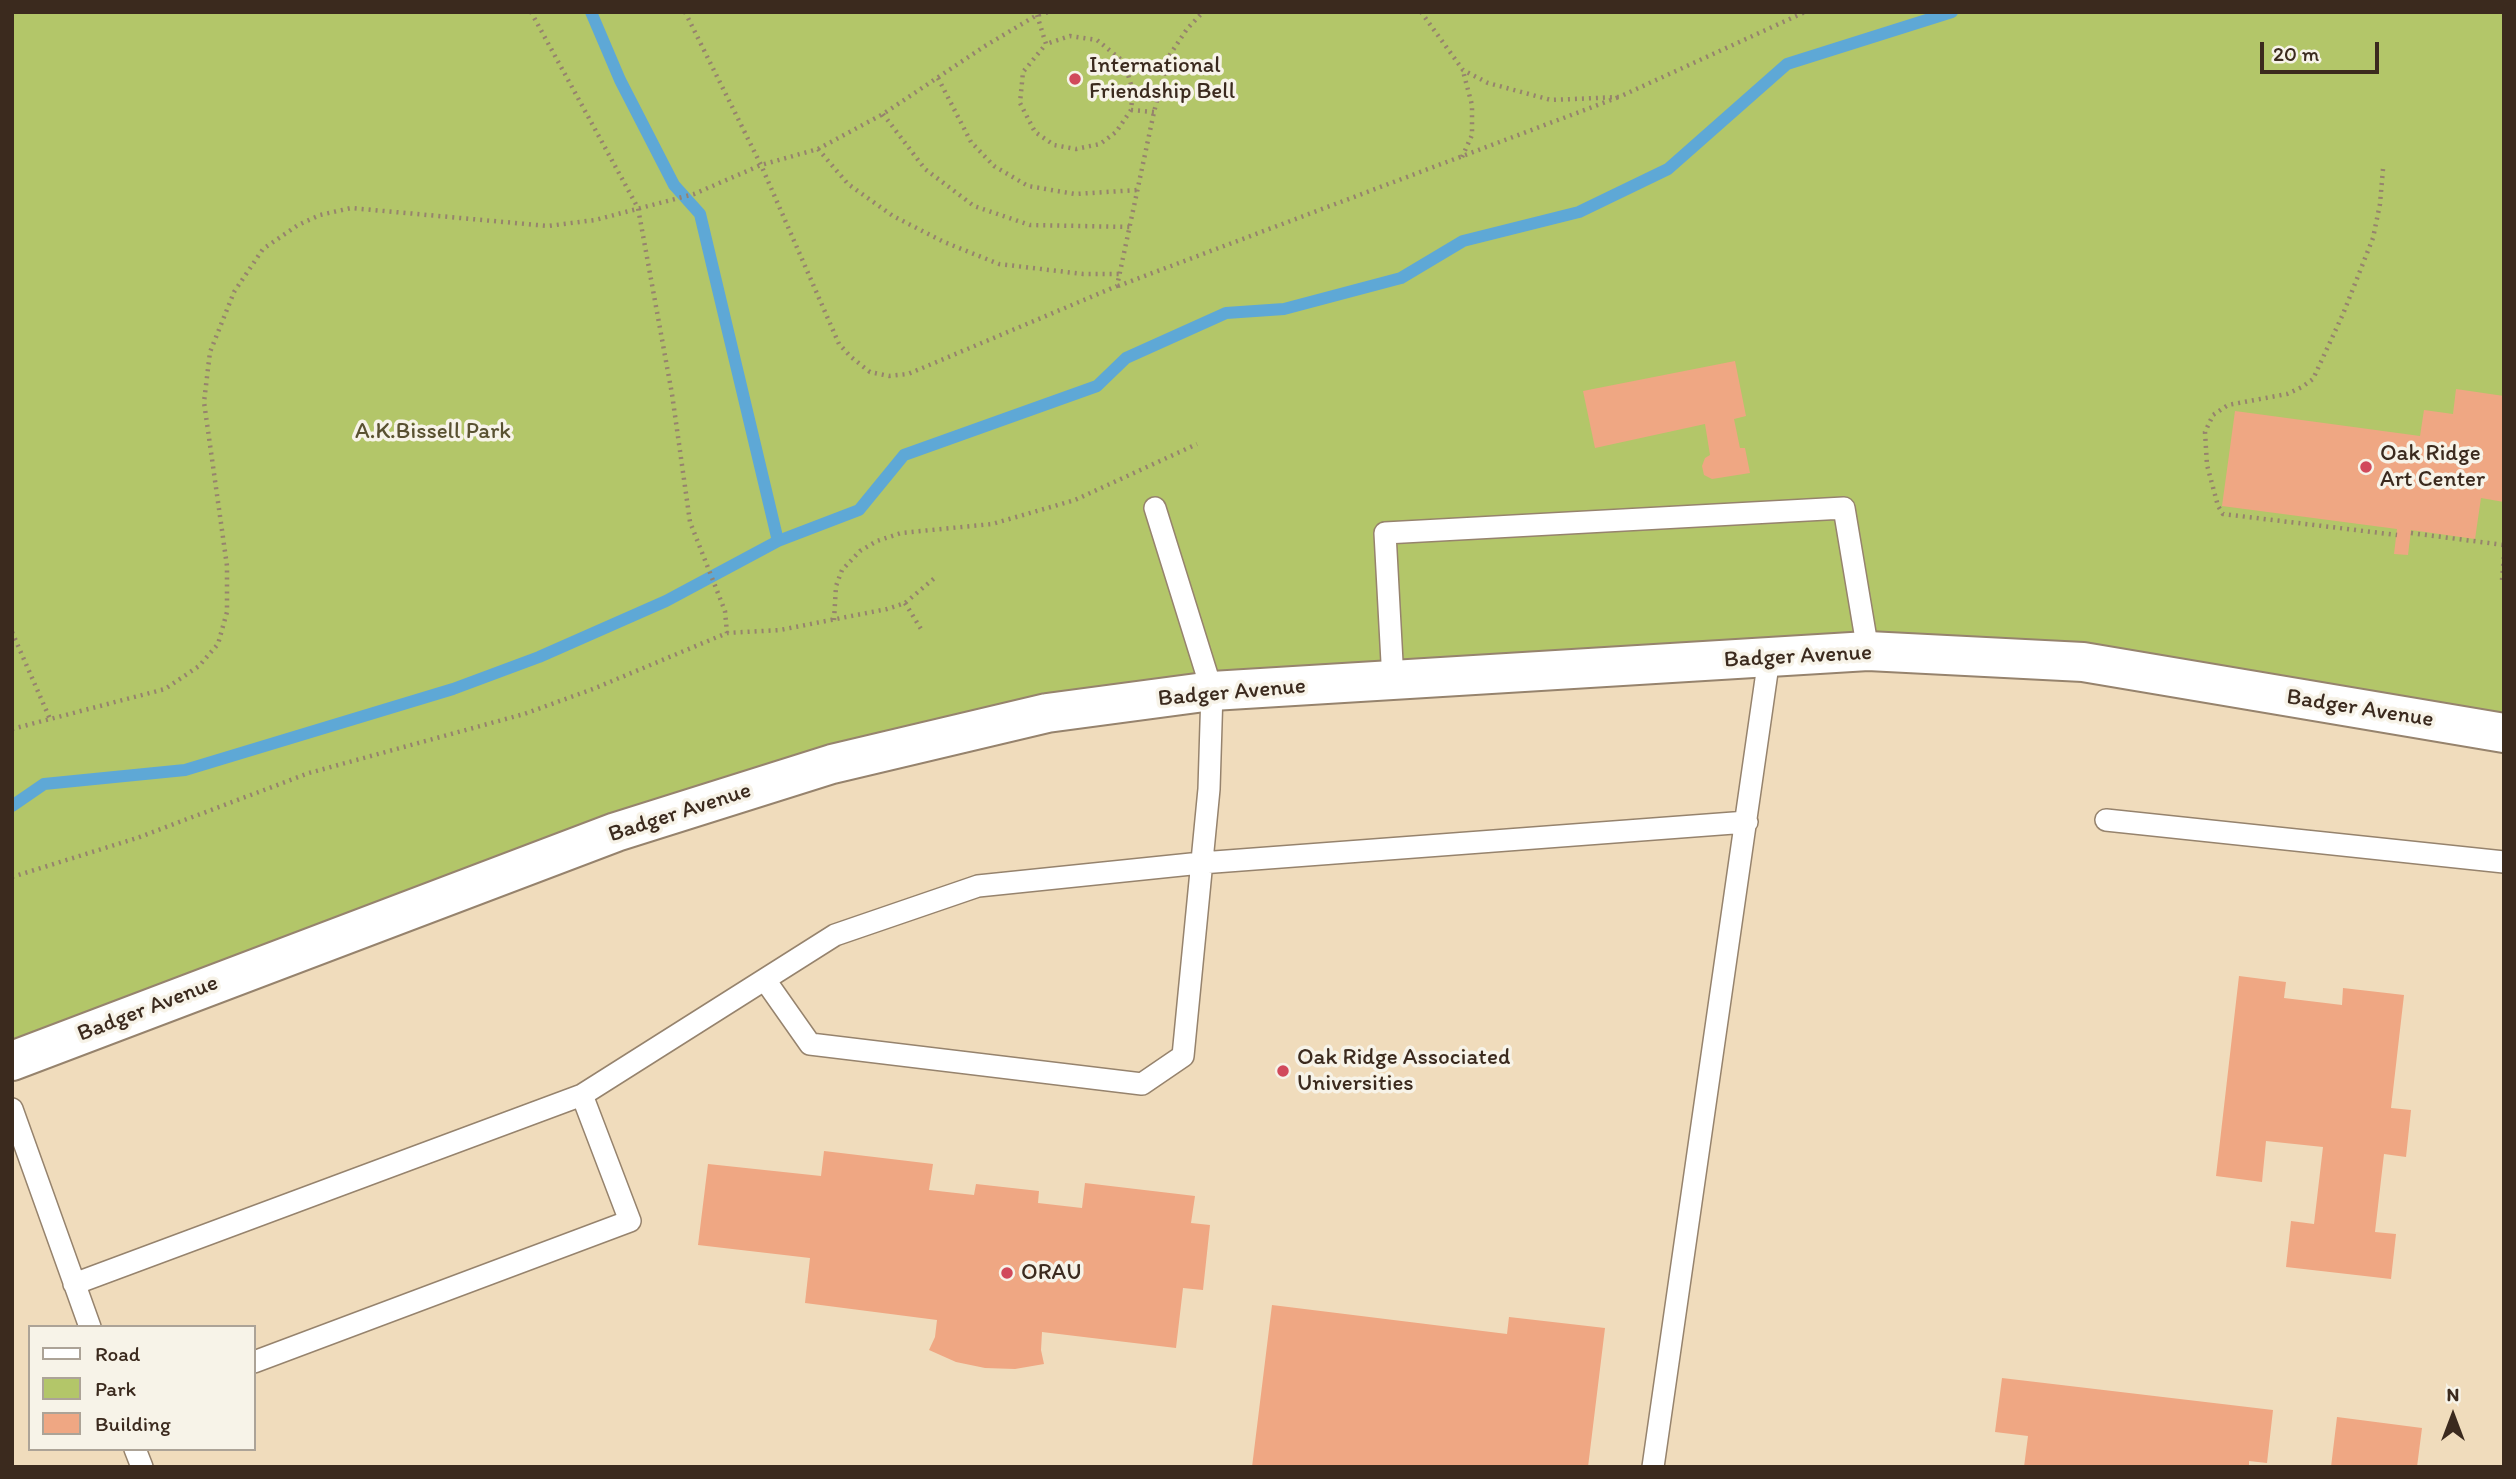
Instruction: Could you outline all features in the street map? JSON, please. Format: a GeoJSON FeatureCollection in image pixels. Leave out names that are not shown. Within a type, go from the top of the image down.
{"type":"FeatureCollection","features":[{"type":"Feature","properties":{"kind":"street","name":"Badger Avenue"},"geometry":{"type":"LineString","coordinates":[[12,1061],[616,832],[832,764],[1048,713],[1212,691],[1868,651],[2083,662],[2504,733]]}},
{"type":"Feature","properties":{"kind":"lane"},"geometry":{"type":"LineString","coordinates":[[765,979],[810,1044],[1142,1084],[1183,1056],[1209,789],[1212,691],[1155,508]]}},
{"type":"Feature","properties":{"kind":"lane"},"geometry":{"type":"LineString","coordinates":[[1393,681],[1385,533],[1844,508],[1868,651]]}},
{"type":"Feature","properties":{"kind":"lane"},"geometry":{"type":"LineString","coordinates":[[1653,1467],[1769,658]]}},
{"type":"Feature","properties":{"kind":"lane"},"geometry":{"type":"LineString","coordinates":[[2106,820],[2504,862]]}},
{"type":"Feature","properties":{"kind":"lane"},"geometry":{"type":"LineString","coordinates":[[74,1284],[582,1095],[835,935],[978,886],[1200,863],[1747,822]]}},
{"type":"Feature","properties":{"kind":"lane"},"geometry":{"type":"LineString","coordinates":[[256,1361],[630,1221],[582,1095]]}},
{"type":"Feature","properties":{"kind":"lane"},"geometry":{"type":"LineString","coordinates":[[12,1109],[89,1325]]}},
{"type":"Feature","properties":{"kind":"path"},"geometry":{"type":"LineString","coordinates":[[531,12],[638,208],[672,394],[690,522],[725,611],[727,633]]}},
{"type":"Feature","properties":{"kind":"path"},"geometry":{"type":"LineString","coordinates":[[685,12],[761,165],[839,344],[870,372],[889,376],[908,373],[1117,286],[1619,97],[1805,12]]}},
{"type":"Feature","properties":{"kind":"path"},"geometry":{"type":"LineString","coordinates":[[12,729],[165,690],[199,666],[218,644],[227,612],[227,566],[204,402],[210,352],[234,292],[263,249],[298,225],[320,215],[351,208],[548,226],[595,220],[694,194],[761,165],[818,149],[883,114],[1037,15],[1049,12]]}},
{"type":"Feature","properties":{"kind":"path"},"geometry":{"type":"LineString","coordinates":[[1117,286],[1154,112],[1169,56],[1186,29],[1203,12]]}},
{"type":"Feature","properties":{"kind":"path"},"geometry":{"type":"LineString","coordinates":[[1421,12],[1462,69],[1472,104],[1472,135],[1461,157]]}},
{"type":"Feature","properties":{"kind":"path"},"geometry":{"type":"LineString","coordinates":[[1037,15],[1046,44]]}},
{"type":"Feature","properties":{"kind":"path"},"geometry":{"type":"LineString","coordinates":[[1069,36],[1097,40],[1124,62],[1133,91],[1131,110],[1116,132],[1100,144],[1076,149],[1054,145],[1035,132],[1020,103],[1023,72],[1046,44],[1069,36]]}},
{"type":"Feature","properties":{"kind":"path"},"geometry":{"type":"LineString","coordinates":[[1462,69],[1488,83],[1551,100],[1619,97]]}},
{"type":"Feature","properties":{"kind":"path"},"geometry":{"type":"LineString","coordinates":[[939,78],[971,142],[994,166],[1028,187],[1075,194],[1138,190]]}},
{"type":"Feature","properties":{"kind":"path"},"geometry":{"type":"LineString","coordinates":[[1131,110],[1154,112]]}},
{"type":"Feature","properties":{"kind":"path"},"geometry":{"type":"LineString","coordinates":[[883,114],[925,169],[974,206],[1030,225],[1130,227]]}},
{"type":"Feature","properties":{"kind":"path"},"geometry":{"type":"LineString","coordinates":[[818,149],[848,184],[893,216],[955,247],[999,264],[1083,274],[1121,274]]}},
{"type":"Feature","properties":{"kind":"path"},"geometry":{"type":"LineString","coordinates":[[2384,169],[2373,238],[2343,314],[2313,379],[2287,394],[2228,405],[2213,415],[2205,432],[2207,465],[2217,506],[2223,514],[2397,535]]}},
{"type":"Feature","properties":{"kind":"path"},"geometry":{"type":"LineString","coordinates":[[834,620],[836,586],[842,570],[860,551],[877,541],[901,533],[992,524],[1075,500],[1197,444]]}},
{"type":"Feature","properties":{"kind":"path"},"geometry":{"type":"LineString","coordinates":[[2411,533],[2504,545]]}},
{"type":"Feature","properties":{"kind":"path"},"geometry":{"type":"LineString","coordinates":[[2502,580],[2504,556]]}},
{"type":"Feature","properties":{"kind":"path"},"geometry":{"type":"LineString","coordinates":[[12,877],[137,838],[309,773],[524,714],[593,689],[727,633],[780,630],[887,610],[905,603],[937,576]]}},
{"type":"Feature","properties":{"kind":"path"},"geometry":{"type":"LineString","coordinates":[[905,603],[921,629]]}},
{"type":"Feature","properties":{"kind":"path"},"geometry":{"type":"LineString","coordinates":[[12,632],[50,719]]}},
{"type":"Feature","properties":{"kind":"green space","name":"A.K.Bissell Park"},"geometry":{"type":"Polygon","coordinates":[[[12,12],[2504,12],[2504,718],[2081,644],[1107,689],[609,814],[12,1041],[12,12]]]}},
{"type":"Feature","properties":{"kind":"building"},"geometry":{"type":"Polygon","coordinates":[[[1735,361],[1746,416],[1734,419],[1740,448],[1745,448],[1750,473],[1712,479],[1704,475],[1702,466],[1705,458],[1710,455],[1705,424],[1595,448],[1583,391],[1735,361]]]}},
{"type":"Feature","properties":{"kind":"building","name":"Oak Ridge Art Center"},"geometry":{"type":"Polygon","coordinates":[[[2456,389],[2504,396],[2504,502],[2481,498],[2475,539],[2411,530],[2408,555],[2394,554],[2397,529],[2222,506],[2235,411],[2420,436],[2424,410],[2453,414],[2456,389]]]}},
{"type":"Feature","properties":{"kind":"building"},"geometry":{"type":"Polygon","coordinates":[[[2239,976],[2286,982],[2284,998],[2342,1005],[2343,988],[2404,995],[2391,1108],[2411,1110],[2406,1157],[2384,1154],[2375,1232],[2396,1234],[2391,1279],[2286,1267],[2291,1221],[2314,1224],[2323,1147],[2266,1141],[2262,1182],[2216,1176],[2239,976]]]}},
{"type":"Feature","properties":{"kind":"building","name":"ORAU"},"geometry":{"type":"Polygon","coordinates":[[[824,1151],[933,1164],[929,1190],[974,1195],[976,1184],[1039,1191],[1038,1203],[1082,1208],[1085,1183],[1195,1196],[1191,1223],[1210,1225],[1203,1290],[1183,1288],[1176,1348],[1042,1332],[1041,1350],[1044,1364],[1015,1369],[985,1368],[956,1362],[929,1350],[935,1337],[937,1320],[805,1303],[810,1258],[698,1245],[708,1164],[821,1176],[824,1151]]]}},
{"type":"Feature","properties":{"kind":"building"},"geometry":{"type":"Polygon","coordinates":[[[1272,1305],[1507,1334],[1509,1317],[1605,1328],[1588,1467],[1252,1467],[1272,1305]]]}},
{"type":"Feature","properties":{"kind":"building"},"geometry":{"type":"Polygon","coordinates":[[[2002,1378],[2273,1410],[2267,1463],[2249,1461],[2249,1467],[2024,1467],[2028,1436],[1995,1432],[2002,1378]]]}},
{"type":"Feature","properties":{"kind":"building"},"geometry":{"type":"Polygon","coordinates":[[[2337,1417],[2422,1428],[2417,1467],[2331,1467],[2337,1417]]]}},
{"type":"Feature","properties":{"kind":"waterway"},"geometry":{"type":"LineString","coordinates":[[591,12],[620,80],[674,185],[700,214],[778,541]]}},
{"type":"Feature","properties":{"kind":"waterway"},"geometry":{"type":"LineString","coordinates":[[12,806],[44,784],[185,770],[453,689],[539,657],[666,601],[778,541],[859,510],[904,455],[1097,386],[1126,358],[1226,313],[1284,309],[1401,278],[1463,241],[1579,212],[1668,169],[1787,64],[1952,12]]}},
{"type":"Feature","properties":{"kind":"place","name":"International Friendship Bell"},"geometry":{"type":"Point","coordinates":[1075,79]}},
{"type":"Feature","properties":{"kind":"place","name":"Oak Ridge Art Center"},"geometry":{"type":"Point","coordinates":[2366,467]}},
{"type":"Feature","properties":{"kind":"place","name":"Oak Ridge Associated Universities"},"geometry":{"type":"Point","coordinates":[1283,1071]}},
{"type":"Feature","properties":{"kind":"place","name":"ORAU"},"geometry":{"type":"Point","coordinates":[1007,1273]}}]}
